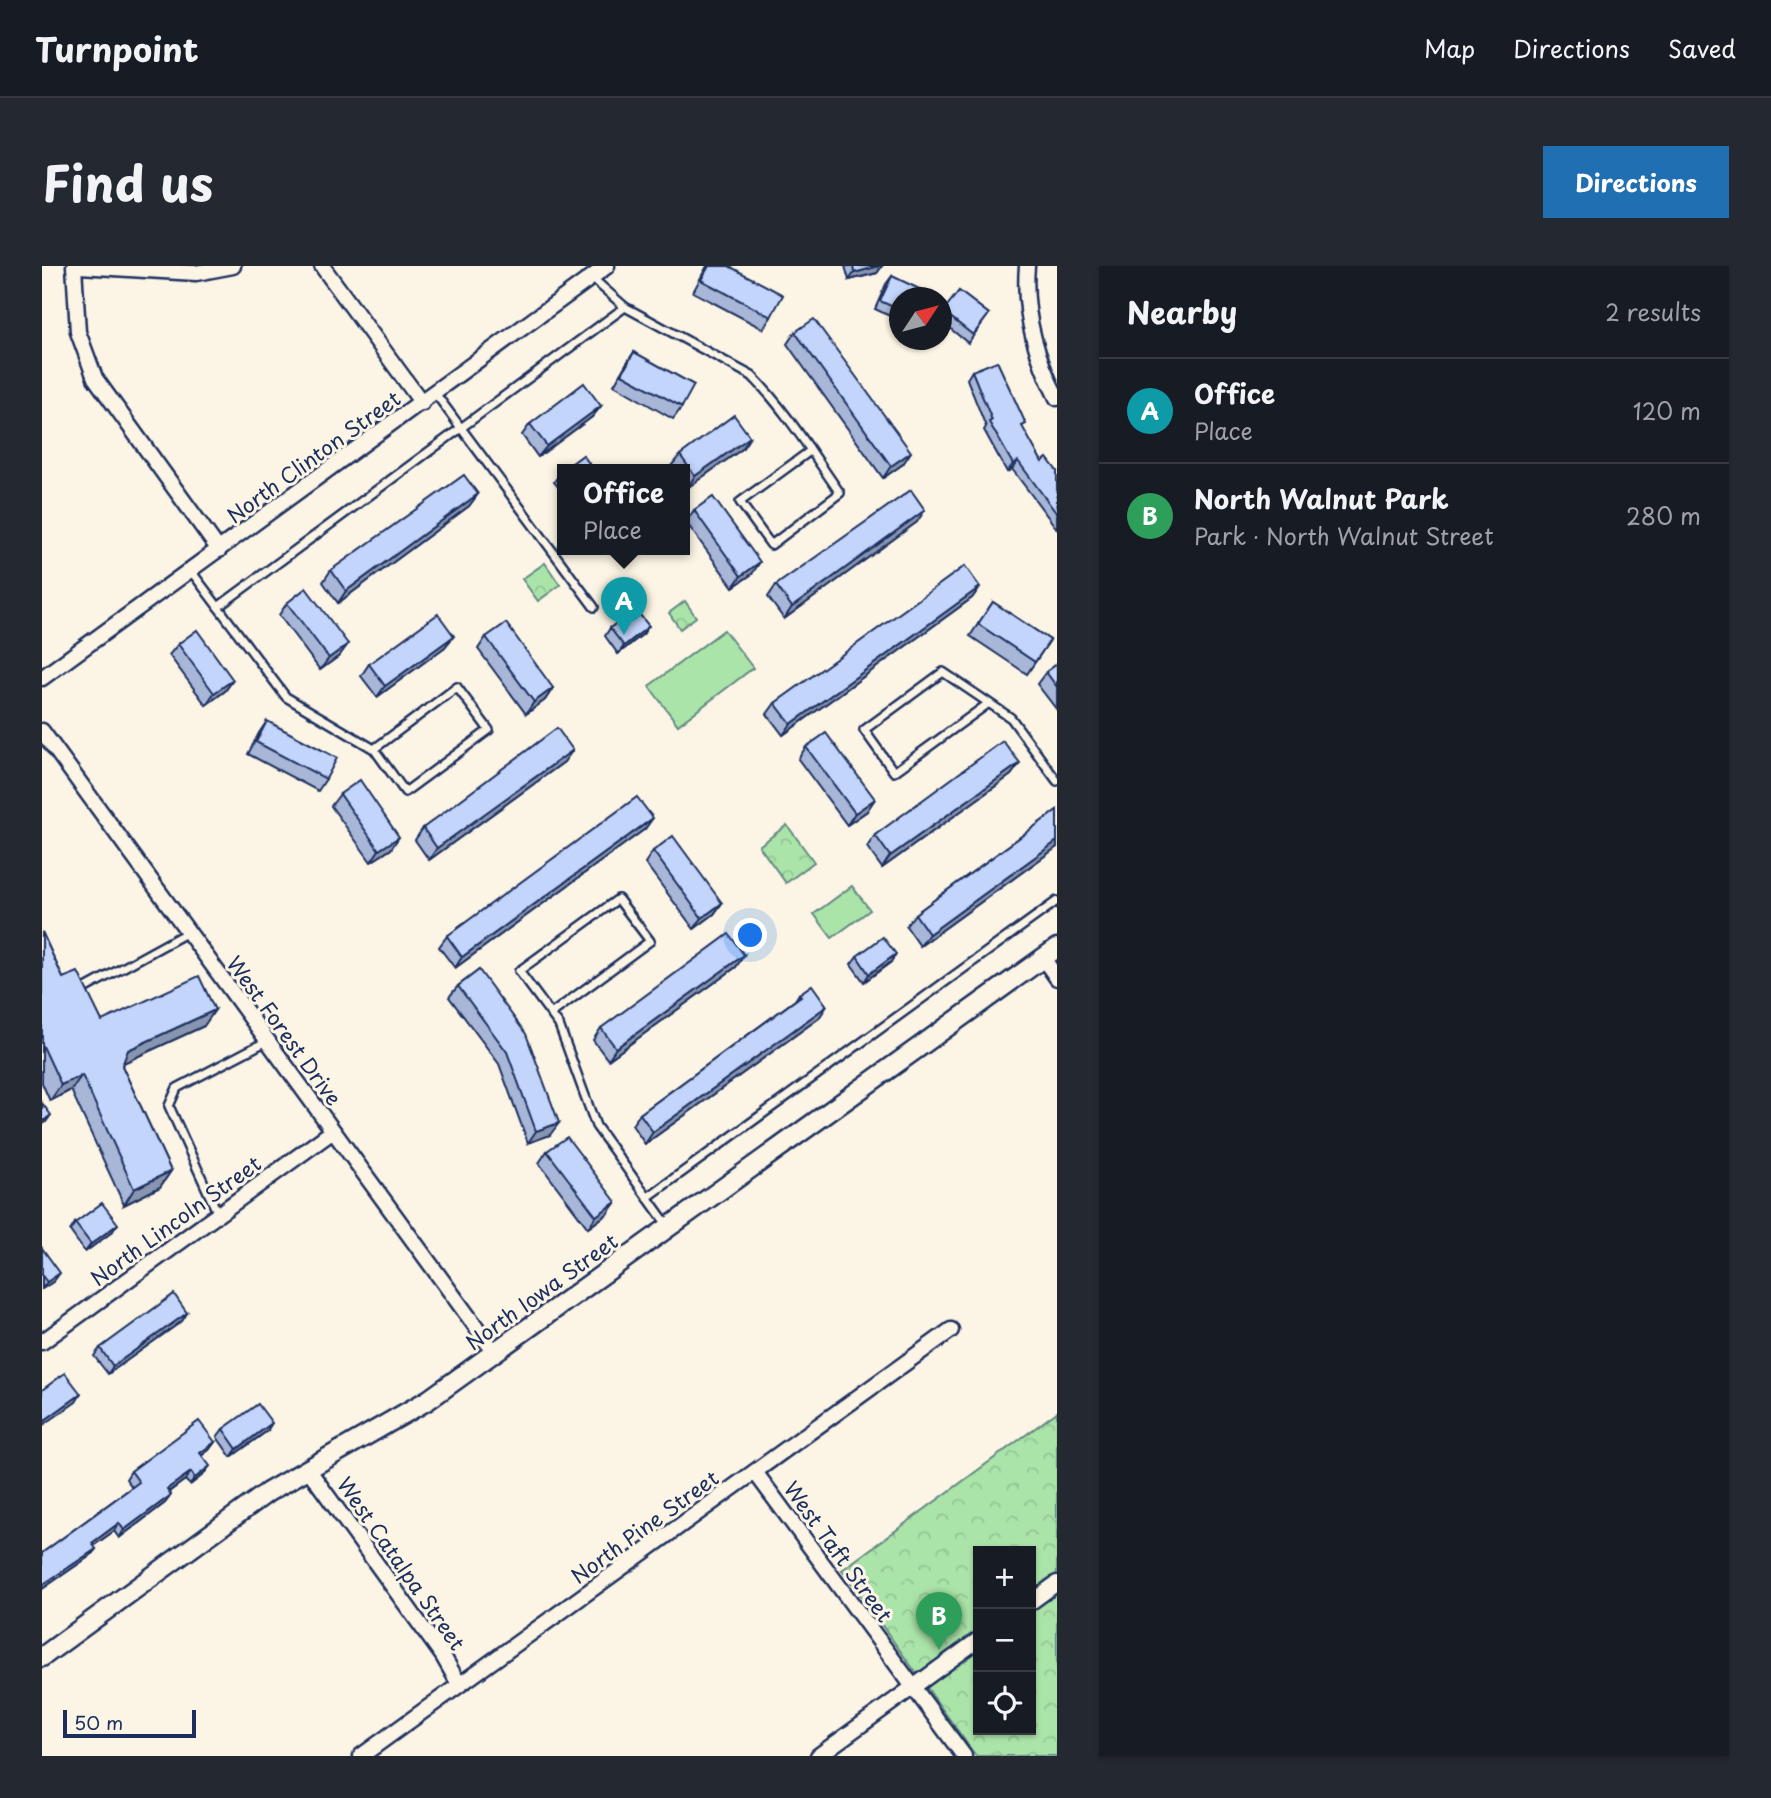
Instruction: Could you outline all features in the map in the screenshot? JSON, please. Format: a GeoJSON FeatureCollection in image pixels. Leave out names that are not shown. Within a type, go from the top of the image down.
{"type":"FeatureCollection","features":[{"type":"Feature","properties":{"kind":"street"},"geometry":{"type":"LineString","coordinates":[[219,550],[95,378],[78,332],[76,266],[196,273],[233,266]]}},
{"type":"Feature","properties":{"kind":"street"},"geometry":{"type":"LineString","coordinates":[[322,266],[422,403]]}},
{"type":"Feature","properties":{"kind":"street","name":"North Clinton Street"},"geometry":{"type":"LineString","coordinates":[[42,678],[607,266]]}},
{"type":"Feature","properties":{"kind":"street"},"geometry":{"type":"LineString","coordinates":[[1027,266],[1030,323],[1044,372],[1057,398]]}},
{"type":"Feature","properties":{"kind":"street","name":"West Forest Drive"},"geometry":{"type":"LineString","coordinates":[[42,730],[495,1353]]}},
{"type":"Feature","properties":{"kind":"street"},"geometry":{"type":"LineString","coordinates":[[1050,953],[1057,978]]}},
{"type":"Feature","properties":{"kind":"street","name":"North Iowa Street"},"geometry":{"type":"LineString","coordinates":[[42,1657],[268,1492],[428,1400],[1050,953]]}},
{"type":"Feature","properties":{"kind":"street","name":"North Lincoln Street"},"geometry":{"type":"LineString","coordinates":[[42,1342],[332,1131]]}},
{"type":"Feature","properties":{"kind":"street","name":"North Pine Street"},"geometry":{"type":"LineString","coordinates":[[361,1756],[951,1330]]}},
{"type":"Feature","properties":{"kind":"street","name":"West Catalpa Street"},"geometry":{"type":"LineString","coordinates":[[307,1469],[443,1656],[460,1684]]}},
{"type":"Feature","properties":{"kind":"street","name":"West Taft Street"},"geometry":{"type":"LineString","coordinates":[[755,1472],[964,1756]]}},
{"type":"Feature","properties":{"kind":"street"},"geometry":{"type":"LineString","coordinates":[[1036,1598],[1057,1583]]}},
{"type":"Feature","properties":{"kind":"street"},"geometry":{"type":"LineString","coordinates":[[818,1756],[973,1644]]}},
{"type":"Feature","properties":{"kind":"lane"},"geometry":{"type":"LineString","coordinates":[[592,278],[625,307],[752,376],[767,390],[840,493],[771,545],[740,502],[810,451]]}},
{"type":"Feature","properties":{"kind":"lane"},"geometry":{"type":"LineString","coordinates":[[218,607],[625,307]]}},
{"type":"Feature","properties":{"kind":"lane"},"geometry":{"type":"LineString","coordinates":[[435,393],[594,607]]}},
{"type":"Feature","properties":{"kind":"lane"},"geometry":{"type":"LineString","coordinates":[[191,571],[286,697],[374,749],[405,792],[489,730],[457,687],[374,749]]}},
{"type":"Feature","properties":{"kind":"lane"},"geometry":{"type":"LineString","coordinates":[[989,703],[894,772],[864,730],[943,672],[989,703],[1011,718],[1057,781]]}},
{"type":"Feature","properties":{"kind":"lane"},"geometry":{"type":"LineString","coordinates":[[551,1014],[650,942],[618,899],[519,971],[559,1025],[596,1126],[669,1226]]}},
{"type":"Feature","properties":{"kind":"lane"},"geometry":{"type":"LineString","coordinates":[[648,1197],[1057,901]]}},
{"type":"Feature","properties":{"kind":"lane"},"geometry":{"type":"LineString","coordinates":[[84,989],[188,932]]}},
{"type":"Feature","properties":{"kind":"lane"},"geometry":{"type":"LineString","coordinates":[[219,1214],[169,1106],[177,1088],[267,1041]]}},
{"type":"Feature","properties":{"kind":"green space"},"geometry":{"type":"Polygon","coordinates":[[[545,563],[560,585],[538,601],[522,579],[545,563]]]}},
{"type":"Feature","properties":{"kind":"green space"},"geometry":{"type":"Polygon","coordinates":[[[685,601],[696,617],[680,629],[669,613],[685,601]]]}},
{"type":"Feature","properties":{"kind":"green space"},"geometry":{"type":"Polygon","coordinates":[[[724,630],[753,668],[678,725],[649,686],[724,630]]]}},
{"type":"Feature","properties":{"kind":"green space"},"geometry":{"type":"Polygon","coordinates":[[[787,825],[814,862],[786,883],[759,846],[787,825]]]}},
{"type":"Feature","properties":{"kind":"green space"},"geometry":{"type":"Polygon","coordinates":[[[852,886],[870,910],[832,938],[814,914],[852,886]]]}},
{"type":"Feature","properties":{"kind":"green space"},"geometry":{"type":"Polygon","coordinates":[[[1057,1412],[1057,1756],[976,1756],[842,1570],[1057,1412]]]}},
{"type":"Feature","properties":{"kind":"building"},"geometry":{"type":"Polygon","coordinates":[[[709,266],[729,266],[783,295],[771,317],[701,280],[709,266]]]}},
{"type":"Feature","properties":{"kind":"building"},"geometry":{"type":"Polygon","coordinates":[[[853,266],[879,266],[854,273],[853,266]]]}},
{"type":"Feature","properties":{"kind":"building"},"geometry":{"type":"Polygon","coordinates":[[[892,276],[915,287],[889,287],[889,305],[880,301],[892,276]]]}},
{"type":"Feature","properties":{"kind":"building"},"geometry":{"type":"Polygon","coordinates":[[[959,291],[989,314],[973,335],[952,318],[952,300],[959,291]]]}},
{"type":"Feature","properties":{"kind":"building"},"geometry":{"type":"Polygon","coordinates":[[[814,319],[911,452],[891,466],[795,332],[814,319]]]}},
{"type":"Feature","properties":{"kind":"building"},"geometry":{"type":"Polygon","coordinates":[[[634,352],[694,385],[682,407],[622,374],[634,352]]]}},
{"type":"Feature","properties":{"kind":"building"},"geometry":{"type":"Polygon","coordinates":[[[997,361],[1026,424],[1022,426],[1042,462],[1047,458],[1057,471],[1057,514],[1018,461],[1013,464],[989,422],[992,420],[972,371],[997,361]]]}},
{"type":"Feature","properties":{"kind":"building"},"geometry":{"type":"Polygon","coordinates":[[[584,383],[601,406],[547,446],[530,424],[584,383]]]}},
{"type":"Feature","properties":{"kind":"building"},"geometry":{"type":"Polygon","coordinates":[[[734,415],[750,437],[695,476],[690,464],[686,464],[680,455],[734,415]]]}},
{"type":"Feature","properties":{"kind":"building"},"geometry":{"type":"Polygon","coordinates":[[[583,455],[589,464],[571,464],[583,455]]]}},
{"type":"Feature","properties":{"kind":"building"},"geometry":{"type":"Polygon","coordinates":[[[464,475],[478,494],[346,591],[331,570],[464,475]]]}},
{"type":"Feature","properties":{"kind":"building"},"geometry":{"type":"Polygon","coordinates":[[[911,490],[925,510],[792,607],[776,585],[911,490]]]}},
{"type":"Feature","properties":{"kind":"building"},"geometry":{"type":"Polygon","coordinates":[[[713,497],[760,562],[741,576],[694,510],[713,497]]]}},
{"type":"Feature","properties":{"kind":"building"},"geometry":{"type":"Polygon","coordinates":[[[965,566],[980,587],[791,724],[775,703],[965,566]]]}},
{"type":"Feature","properties":{"kind":"building"},"geometry":{"type":"Polygon","coordinates":[[[306,588],[348,644],[329,658],[287,603],[306,588]]]}},
{"type":"Feature","properties":{"kind":"building"},"geometry":{"type":"Polygon","coordinates":[[[993,602],[1050,640],[1035,662],[978,624],[993,602]]]}},
{"type":"Feature","properties":{"kind":"building"},"geometry":{"type":"Polygon","coordinates":[[[635,609],[649,626],[624,646],[610,628],[635,609]]]}},
{"type":"Feature","properties":{"kind":"building"},"geometry":{"type":"Polygon","coordinates":[[[438,614],[454,636],[385,686],[369,664],[438,614]]]}},
{"type":"Feature","properties":{"kind":"building"},"geometry":{"type":"Polygon","coordinates":[[[506,623],[553,688],[534,702],[486,637],[506,623]]]}},
{"type":"Feature","properties":{"kind":"building"},"geometry":{"type":"Polygon","coordinates":[[[197,630],[233,680],[214,693],[178,644],[197,630]]]}},
{"type":"Feature","properties":{"kind":"building"},"geometry":{"type":"Polygon","coordinates":[[[1057,664],[1057,687],[1046,672],[1057,664]]]}},
{"type":"Feature","properties":{"kind":"building"},"geometry":{"type":"Polygon","coordinates":[[[267,721],[337,758],[326,779],[256,742],[267,721]]]}},
{"type":"Feature","properties":{"kind":"building"},"geometry":{"type":"Polygon","coordinates":[[[557,728],[573,750],[437,848],[423,828],[557,728]]]}},
{"type":"Feature","properties":{"kind":"building"},"geometry":{"type":"Polygon","coordinates":[[[826,733],[875,799],[855,813],[806,747],[826,733]]]}},
{"type":"Feature","properties":{"kind":"building"},"geometry":{"type":"Polygon","coordinates":[[[1003,741],[1020,763],[890,856],[875,835],[1003,741]]]}},
{"type":"Feature","properties":{"kind":"building"},"geometry":{"type":"Polygon","coordinates":[[[360,780],[399,837],[379,850],[340,794],[360,780]]]}},
{"type":"Feature","properties":{"kind":"building"},"geometry":{"type":"Polygon","coordinates":[[[637,797],[653,818],[462,957],[447,936],[637,797]]]}},
{"type":"Feature","properties":{"kind":"building"},"geometry":{"type":"Polygon","coordinates":[[[1057,810],[1057,841],[929,934],[915,914],[1057,810]]]}},
{"type":"Feature","properties":{"kind":"building"},"geometry":{"type":"Polygon","coordinates":[[[673,836],[722,903],[702,918],[653,851],[673,836]]]}},
{"type":"Feature","properties":{"kind":"building"},"geometry":{"type":"Polygon","coordinates":[[[42,932],[63,978],[78,972],[102,1021],[199,976],[215,1010],[128,1050],[122,1066],[171,1171],[134,1189],[82,1075],[61,1085],[42,1044],[42,932]]]}},
{"type":"Feature","properties":{"kind":"building"},"geometry":{"type":"Polygon","coordinates":[[[729,934],[744,955],[616,1048],[601,1028],[729,934]]]}},
{"type":"Feature","properties":{"kind":"building"},"geometry":{"type":"Polygon","coordinates":[[[883,937],[896,954],[869,974],[857,956],[883,937]]]}},
{"type":"Feature","properties":{"kind":"building"},"geometry":{"type":"Polygon","coordinates":[[[479,970],[526,1034],[559,1123],[536,1131],[507,1052],[458,986],[479,970]]]}},
{"type":"Feature","properties":{"kind":"building"},"geometry":{"type":"Polygon","coordinates":[[[812,985],[827,1006],[653,1132],[640,1114],[801,996],[799,994],[812,985]]]}},
{"type":"Feature","properties":{"kind":"building"},"geometry":{"type":"Polygon","coordinates":[[[42,1103],[51,1115],[42,1122],[42,1103]]]}},
{"type":"Feature","properties":{"kind":"building"},"geometry":{"type":"Polygon","coordinates":[[[567,1137],[616,1202],[596,1216],[547,1151],[567,1137]]]}},
{"type":"Feature","properties":{"kind":"building"},"geometry":{"type":"Polygon","coordinates":[[[102,1203],[118,1224],[91,1244],[75,1223],[102,1203]]]}},
{"type":"Feature","properties":{"kind":"building"},"geometry":{"type":"Polygon","coordinates":[[[42,1248],[60,1273],[47,1282],[42,1278],[42,1248]]]}},
{"type":"Feature","properties":{"kind":"building"},"geometry":{"type":"Polygon","coordinates":[[[174,1294],[187,1313],[113,1366],[100,1348],[174,1294]]]}},
{"type":"Feature","properties":{"kind":"building"},"geometry":{"type":"Polygon","coordinates":[[[65,1373],[81,1394],[45,1420],[42,1415],[42,1390],[65,1373]]]}},
{"type":"Feature","properties":{"kind":"building"},"geometry":{"type":"Polygon","coordinates":[[[258,1404],[272,1423],[237,1449],[223,1429],[258,1404]]]}},
{"type":"Feature","properties":{"kind":"building"},"geometry":{"type":"Polygon","coordinates":[[[199,1421],[215,1442],[200,1453],[210,1466],[195,1478],[191,1472],[167,1489],[171,1495],[124,1530],[119,1523],[92,1543],[96,1549],[42,1585],[42,1553],[139,1482],[131,1471],[199,1421]]]}},
{"type":"Feature","properties":{"kind":"place","name":"Office"},"geometry":{"type":"Point","coordinates":[624,635]}},
{"type":"Feature","properties":{"kind":"place","name":"North Walnut Park"},"geometry":{"type":"Point","coordinates":[939,1650]}}]}
